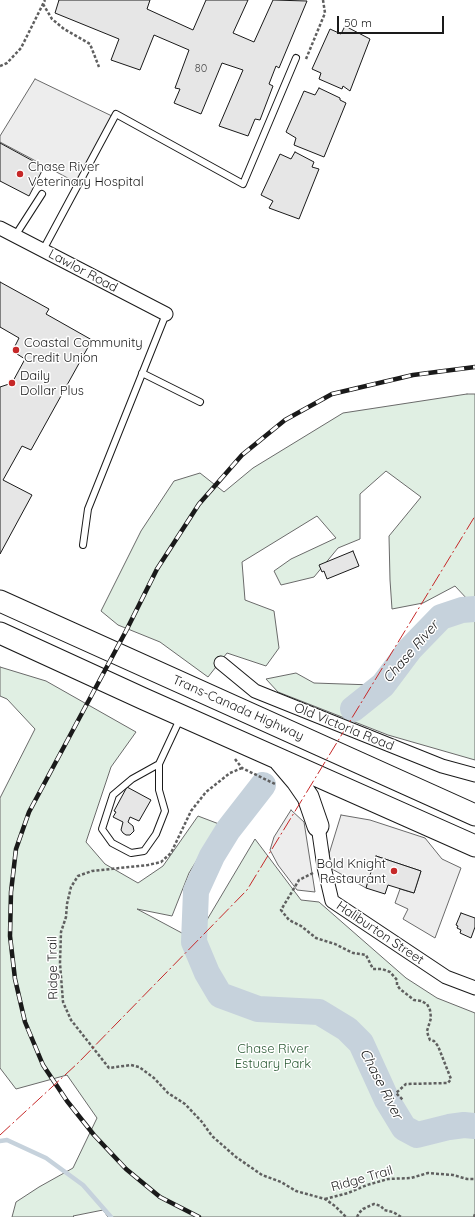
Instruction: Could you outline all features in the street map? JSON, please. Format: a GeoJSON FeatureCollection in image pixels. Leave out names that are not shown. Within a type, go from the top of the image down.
{"type":"FeatureCollection","features":[{"type":"Feature","properties":{"kind":"highway","name":"Trans-Canada Highway"},"geometry":{"type":"LineString","coordinates":[[0,601],[475,815]]}},
{"type":"Feature","properties":{"kind":"highway"},"geometry":{"type":"LineString","coordinates":[[0,633],[182,716],[475,846]]}},
{"type":"Feature","properties":{"kind":"highway"},"geometry":{"type":"LineString","coordinates":[[279,759],[308,797],[318,826]]}},
{"type":"Feature","properties":{"kind":"street","name":"Lawlor Road"},"geometry":{"type":"LineString","coordinates":[[0,228],[166,314]]}},
{"type":"Feature","properties":{"kind":"street","name":"Old Victoria Road"},"geometry":{"type":"LineString","coordinates":[[221,663],[255,691],[442,766],[475,775]]}},
{"type":"Feature","properties":{"kind":"street","name":"Haliburton Street"},"geometry":{"type":"LineString","coordinates":[[318,826],[324,868],[332,901],[446,977],[475,988]]}},
{"type":"Feature","properties":{"kind":"lane"},"geometry":{"type":"LineString","coordinates":[[43,250],[116,114],[243,184],[296,58]]}},
{"type":"Feature","properties":{"kind":"lane"},"geometry":{"type":"LineString","coordinates":[[15,236],[42,194]]}},
{"type":"Feature","properties":{"kind":"lane"},"geometry":{"type":"LineString","coordinates":[[83,545],[88,509],[166,314]]}},
{"type":"Feature","properties":{"kind":"lane"},"geometry":{"type":"LineString","coordinates":[[142,373],[200,402]]}},
{"type":"Feature","properties":{"kind":"lane"},"geometry":{"type":"LineString","coordinates":[[159,764],[132,778],[113,795],[102,829],[112,843],[131,853],[144,851],[156,834],[165,811],[159,790],[159,764],[182,716]]}},
{"type":"Feature","properties":{"kind":"path"},"geometry":{"type":"LineString","coordinates":[[0,66],[7,63],[21,48],[45,0]]}},
{"type":"Feature","properties":{"kind":"path"},"geometry":{"type":"LineString","coordinates":[[296,58],[304,63],[326,14],[323,0]]}},
{"type":"Feature","properties":{"kind":"path"},"geometry":{"type":"LineString","coordinates":[[43,4],[52,19],[64,29],[90,44],[99,67]]}},
{"type":"Feature","properties":{"kind":"path","name":"Ridge Trail"},"geometry":{"type":"LineString","coordinates":[[242,768],[230,773],[206,792],[191,812],[171,854],[161,862],[148,865],[93,871],[78,876],[71,887],[66,917],[61,932],[60,963],[63,1002],[71,1020],[109,1068],[135,1065],[154,1078],[168,1093],[185,1104],[202,1122],[212,1136],[236,1157],[262,1175],[281,1182],[296,1191],[325,1200],[335,1206],[346,1217]]}},
{"type":"Feature","properties":{"kind":"path"},"geometry":{"type":"LineString","coordinates":[[324,868],[299,880],[281,910],[289,920],[301,926],[316,938],[335,944],[353,953],[366,955],[373,969],[382,969],[390,972],[397,980],[398,985],[403,992],[414,1000],[427,1004],[430,1010],[431,1018],[427,1031],[428,1036],[430,1040],[434,1041],[438,1046],[451,1079],[448,1083],[406,1084],[396,1093],[403,1100]]}},
{"type":"Feature","properties":{"kind":"path","name":"Ridge Trail"},"geometry":{"type":"LineString","coordinates":[[325,1200],[388,1179],[411,1178],[428,1173],[475,1179]]}},
{"type":"Feature","properties":{"kind":"path"},"geometry":{"type":"LineString","coordinates":[[357,1217],[363,1209],[374,1204],[381,1206],[384,1210],[394,1212],[401,1217]]}},
{"type":"Feature","properties":{"kind":"green space"},"geometry":{"type":"Polygon","coordinates":[[[475,394],[475,760],[388,735],[278,692],[266,679],[296,673],[314,683],[373,685],[434,625],[469,601],[455,586],[423,603],[392,609],[389,536],[421,497],[386,471],[360,494],[360,539],[338,548],[314,577],[281,585],[274,571],[291,559],[336,538],[317,516],[242,562],[245,600],[274,611],[279,648],[266,666],[227,653],[208,677],[160,642],[118,625],[101,611],[141,531],[174,481],[200,473],[224,492],[253,468],[343,413],[475,394]]]}},
{"type":"Feature","properties":{"kind":"green space","name":"Chase River Estuary Park"},"geometry":{"type":"Polygon","coordinates":[[[0,667],[46,681],[136,732],[111,767],[86,842],[105,864],[138,883],[163,866],[198,816],[219,824],[189,873],[172,916],[137,909],[195,940],[255,839],[301,900],[319,902],[406,978],[437,998],[475,1013],[475,1217],[108,1217],[103,1210],[73,1216],[74,1217],[12,1217],[16,1202],[73,1168],[97,1118],[67,1075],[16,1089],[0,1068],[0,798],[35,729],[7,699],[0,696],[0,667]]]}},
{"type":"Feature","properties":{"kind":"shaded area"},"geometry":{"type":"Polygon","coordinates":[[[35,79],[114,117],[79,184],[0,142],[0,136],[35,79]]]}},
{"type":"Feature","properties":{"kind":"shaded area"},"geometry":{"type":"Polygon","coordinates":[[[291,810],[304,822],[315,892],[297,890],[278,865],[270,850],[274,837],[291,810]]]}},
{"type":"Feature","properties":{"kind":"shaded area"},"geometry":{"type":"Polygon","coordinates":[[[341,815],[370,820],[425,838],[442,859],[461,868],[435,938],[403,919],[408,909],[395,903],[400,889],[414,893],[421,871],[376,856],[366,888],[332,869],[329,854],[341,815]]]}},
{"type":"Feature","properties":{"kind":"building"},"geometry":{"type":"Polygon","coordinates":[[[59,0],[150,0],[147,9],[193,30],[206,0],[248,0],[233,33],[254,42],[273,0],[307,1],[279,68],[276,66],[269,84],[273,86],[260,120],[255,119],[248,136],[219,126],[243,70],[222,63],[201,114],[174,103],[180,89],[175,88],[189,50],[154,35],[140,70],[111,60],[119,39],[55,13],[59,0]]]}},
{"type":"Feature","properties":{"kind":"building"},"geometry":{"type":"Polygon","coordinates":[[[345,26],[370,39],[350,91],[343,86],[342,89],[319,79],[321,73],[312,69],[330,29],[341,34],[345,26]]]}},
{"type":"Feature","properties":{"kind":"building"},"geometry":{"type":"Polygon","coordinates":[[[319,88],[340,98],[340,100],[346,103],[324,157],[294,145],[296,138],[286,132],[304,91],[315,95],[319,88]]]}},
{"type":"Feature","properties":{"kind":"building","name":"Chase River Veterinary Hospital"},"geometry":{"type":"Polygon","coordinates":[[[0,143],[44,167],[29,196],[0,181],[0,143]]]}},
{"type":"Feature","properties":{"kind":"building"},"geometry":{"type":"Polygon","coordinates":[[[295,152],[314,162],[312,167],[319,169],[299,219],[269,208],[273,201],[261,195],[280,154],[291,159],[295,152]]]}},
{"type":"Feature","properties":{"kind":"building"},"geometry":{"type":"Polygon","coordinates":[[[0,282],[49,309],[46,314],[92,340],[31,450],[22,446],[3,480],[32,495],[0,554],[0,387],[12,383],[25,359],[17,354],[15,346],[19,338],[0,327],[0,282]]]}},
{"type":"Feature","properties":{"kind":"building"},"geometry":{"type":"Polygon","coordinates":[[[353,551],[359,566],[327,579],[324,571],[322,572],[319,565],[353,551]]]}},
{"type":"Feature","properties":{"kind":"building"},"geometry":{"type":"Polygon","coordinates":[[[127,787],[151,800],[139,821],[130,817],[128,822],[133,826],[134,831],[130,835],[126,835],[121,830],[123,822],[113,817],[116,812],[114,811],[127,787]]]}},
{"type":"Feature","properties":{"kind":"building"},"geometry":{"type":"Polygon","coordinates":[[[376,856],[421,871],[414,893],[388,885],[385,894],[366,888],[376,856]]]}},
{"type":"Feature","properties":{"kind":"building"},"geometry":{"type":"Polygon","coordinates":[[[461,913],[475,918],[475,927],[471,938],[460,933],[461,930],[457,928],[458,926],[456,925],[461,913]]]}},
{"type":"Feature","properties":{"kind":"waterway","name":"Chase River"},"geometry":{"type":"LineString","coordinates":[[353,709],[383,685],[410,649],[441,617],[462,610],[475,609]]}},
{"type":"Feature","properties":{"kind":"waterway","name":"Chase River"},"geometry":{"type":"LineString","coordinates":[[263,785],[228,830],[212,856],[196,891],[194,942],[207,973],[220,995],[258,1009],[319,1012],[347,1029],[361,1043],[387,1100],[404,1128],[417,1135],[449,1127],[464,1125],[475,1126]]}},
{"type":"Feature","properties":{"kind":"waterway"},"geometry":{"type":"LineString","coordinates":[[0,1141],[7,1140],[46,1158],[83,1185],[111,1217]]}},
{"type":"Feature","properties":{"kind":"railway"},"geometry":{"type":"LineString","coordinates":[[199,1217],[160,1197],[126,1169],[94,1135],[67,1101],[43,1065],[25,1022],[15,979],[10,936],[11,892],[16,849],[29,812],[126,631],[157,569],[199,504],[242,455],[285,420],[332,394],[413,375],[475,367]]}},
{"type":"Feature","properties":{"kind":"power"},"geometry":{"type":"LineString","coordinates":[[0,1135],[78,1063],[247,890],[475,516]]}},
{"type":"Feature","properties":{"kind":"place","name":"Chase River Veterinary Hospital"},"geometry":{"type":"Point","coordinates":[20,174]}},
{"type":"Feature","properties":{"kind":"place","name":"Coastal Community Credit Union"},"geometry":{"type":"Point","coordinates":[16,350]}},
{"type":"Feature","properties":{"kind":"place","name":"Daily Dollar Plus"},"geometry":{"type":"Point","coordinates":[12,383]}},
{"type":"Feature","properties":{"kind":"place","name":"Bold Knight Restaurant"},"geometry":{"type":"Point","coordinates":[394,871]}}]}
